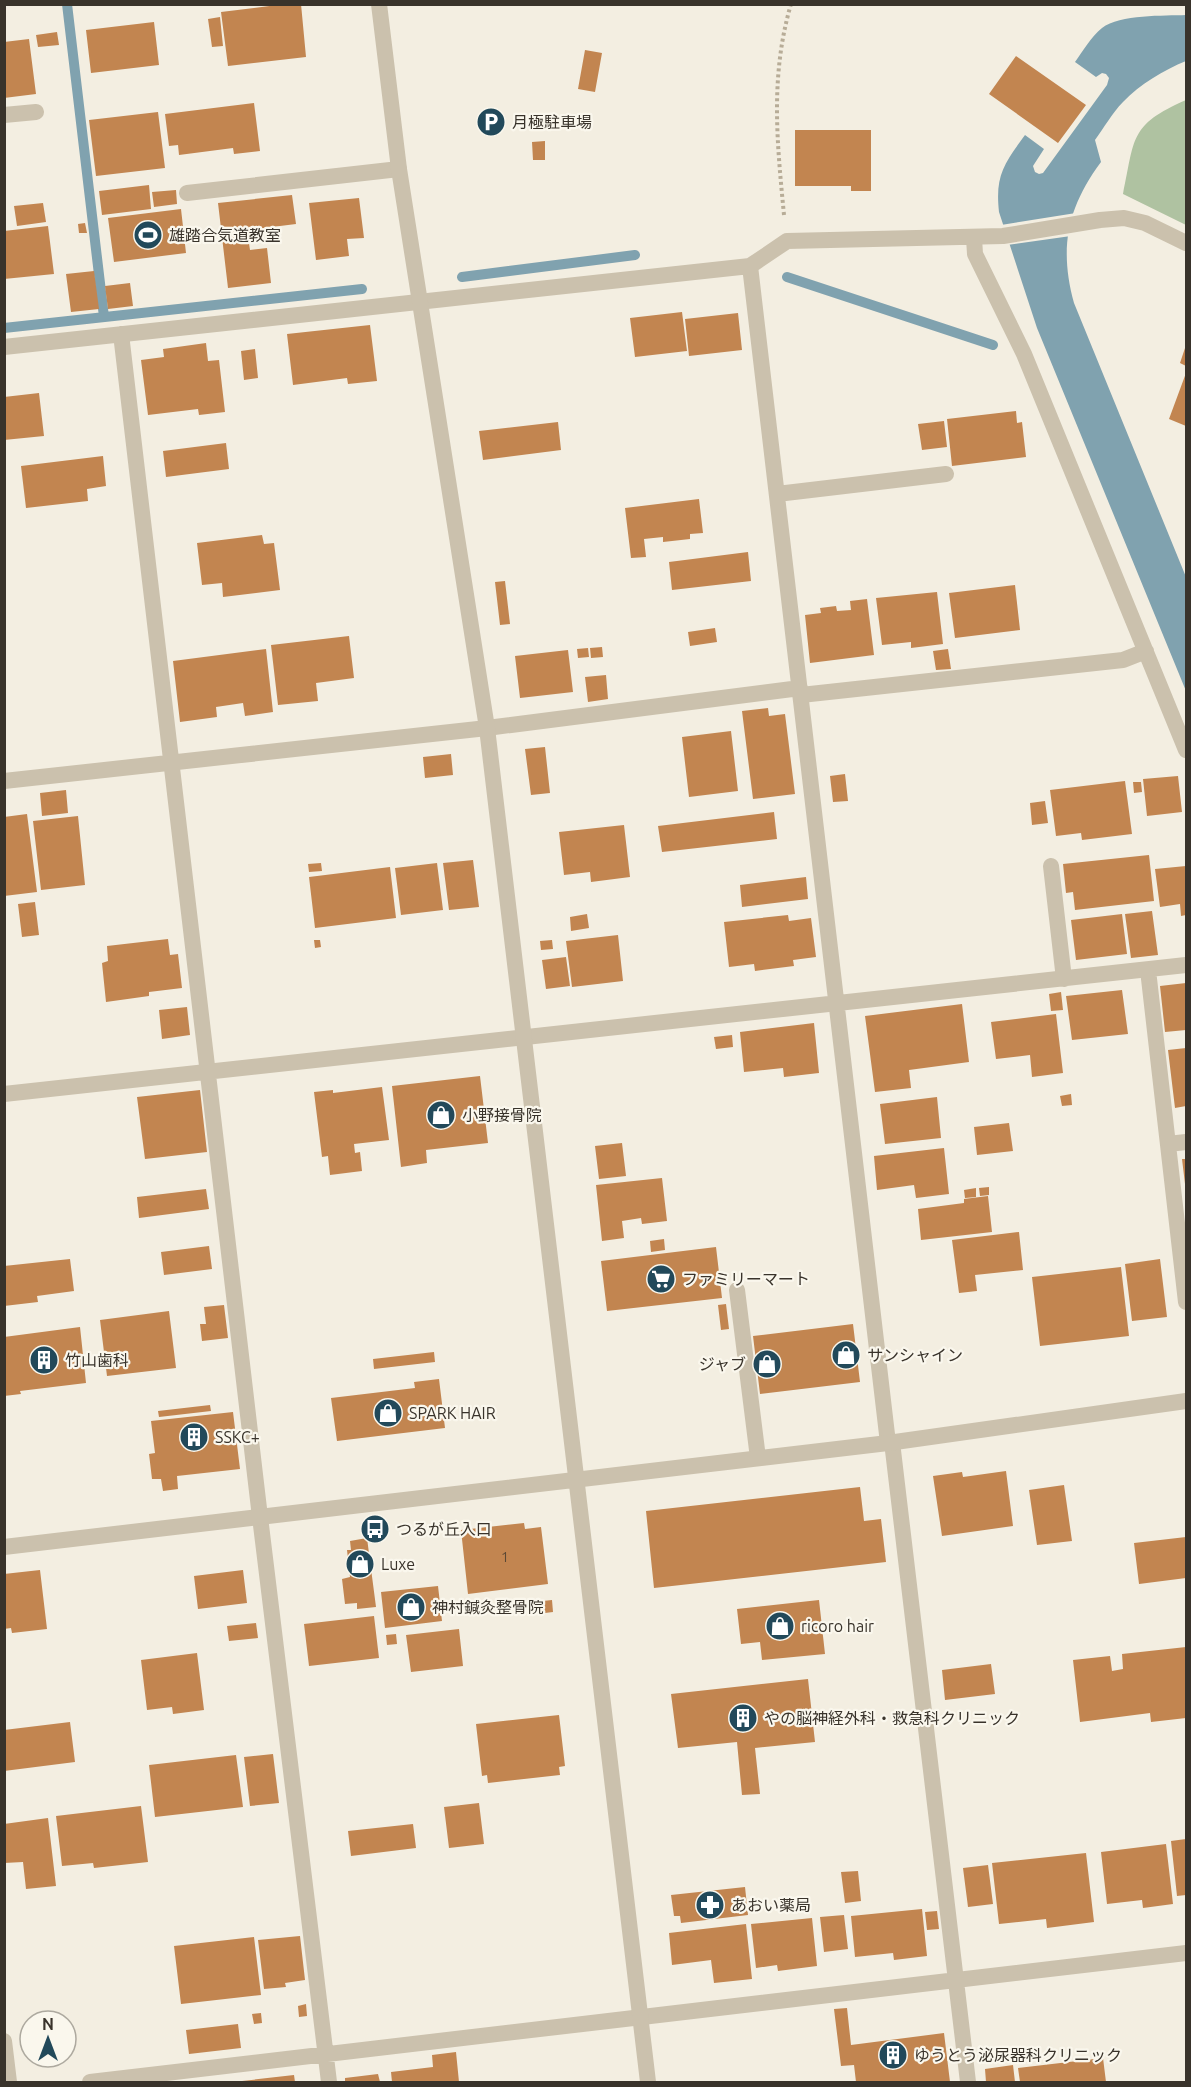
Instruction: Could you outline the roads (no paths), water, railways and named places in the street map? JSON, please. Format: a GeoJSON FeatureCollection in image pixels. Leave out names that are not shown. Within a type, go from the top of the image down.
{"type":"FeatureCollection","features":[{"type":"Feature","properties":{"kind":"street"},"geometry":{"type":"LineString","coordinates":[[380,4],[399,170],[487,728],[648,2082]]}},
{"type":"Feature","properties":{"kind":"street"},"geometry":{"type":"LineString","coordinates":[[4,115],[36,112]]}},
{"type":"Feature","properties":{"kind":"street"},"geometry":{"type":"LineString","coordinates":[[187,193],[399,170]]}},
{"type":"Feature","properties":{"kind":"street"},"geometry":{"type":"LineString","coordinates":[[4,347],[750,266],[787,240],[1003,236],[1124,218],[1145,223],[1186,243]]}},
{"type":"Feature","properties":{"kind":"street"},"geometry":{"type":"LineString","coordinates":[[974,237],[975,254],[1024,354],[1186,750]]}},
{"type":"Feature","properties":{"kind":"street"},"geometry":{"type":"LineString","coordinates":[[750,266],[836,1004],[968,2082]]}},
{"type":"Feature","properties":{"kind":"street"},"geometry":{"type":"LineString","coordinates":[[121,334],[207,1072],[329,2082]]}},
{"type":"Feature","properties":{"kind":"street"},"geometry":{"type":"LineString","coordinates":[[777,494],[946,474]]}},
{"type":"Feature","properties":{"kind":"street"},"geometry":{"type":"LineString","coordinates":[[4,781],[800,691],[1123,660],[1146,651]]}},
{"type":"Feature","properties":{"kind":"street"},"geometry":{"type":"LineString","coordinates":[[1051,866],[1064,979]]}},
{"type":"Feature","properties":{"kind":"street"},"geometry":{"type":"LineString","coordinates":[[4,1094],[1186,965]]}},
{"type":"Feature","properties":{"kind":"street"},"geometry":{"type":"LineString","coordinates":[[1148,970],[1186,1302]]}},
{"type":"Feature","properties":{"kind":"street"},"geometry":{"type":"LineString","coordinates":[[1168,1144],[1186,1142]]}},
{"type":"Feature","properties":{"kind":"street"},"geometry":{"type":"LineString","coordinates":[[738,1290],[758,1458]]}},
{"type":"Feature","properties":{"kind":"street"},"geometry":{"type":"LineString","coordinates":[[4,1547],[890,1443],[1186,1401]]}},
{"type":"Feature","properties":{"kind":"street"},"geometry":{"type":"LineString","coordinates":[[90,2082],[1186,1953]]}},
{"type":"Feature","properties":{"kind":"street"},"geometry":{"type":"LineString","coordinates":[[4,2041],[9,2082]]}},
{"type":"Feature","properties":{"kind":"water"},"geometry":{"type":"Polygon","coordinates":[[[1186,15],[1186,61],[1153,78],[1130,95],[1115,111],[1095,140],[1101,162],[1089,179],[1074,212],[1069,229],[1067,264],[1074,303],[1186,577],[1186,691],[1037,328],[999,212],[998,188],[1006,162],[1025,135],[1044,149],[1033,166],[1035,172],[1043,173],[1107,85],[1109,78],[1106,74],[1102,73],[1096,77],[1075,62],[1102,28],[1110,23],[1131,18],[1186,15]]]}},
{"type":"Feature","properties":{"kind":"waterway"},"geometry":{"type":"LineString","coordinates":[[67,4],[104,317]]}},
{"type":"Feature","properties":{"kind":"waterway"},"geometry":{"type":"LineString","coordinates":[[462,277],[635,255]]}},
{"type":"Feature","properties":{"kind":"waterway"},"geometry":{"type":"LineString","coordinates":[[787,277],[993,345]]}},
{"type":"Feature","properties":{"kind":"waterway"},"geometry":{"type":"LineString","coordinates":[[4,328],[362,289]]}},
{"type":"Feature","properties":{"kind":"place","name":"月極駐車場"},"geometry":{"type":"Point","coordinates":[491,122]}},
{"type":"Feature","properties":{"kind":"place","name":"雄踏合気道教室"},"geometry":{"type":"Point","coordinates":[148,235]}},
{"type":"Feature","properties":{"kind":"place","name":"小野接骨院"},"geometry":{"type":"Point","coordinates":[441,1115]}},
{"type":"Feature","properties":{"kind":"place","name":"ファミリーマート"},"geometry":{"type":"Point","coordinates":[661,1279]}},
{"type":"Feature","properties":{"kind":"place","name":"サンシャイン"},"geometry":{"type":"Point","coordinates":[846,1355]}},
{"type":"Feature","properties":{"kind":"place","name":"竹山歯科"},"geometry":{"type":"Point","coordinates":[44,1360]}},
{"type":"Feature","properties":{"kind":"place","name":"ジャブ"},"geometry":{"type":"Point","coordinates":[767,1364]}},
{"type":"Feature","properties":{"kind":"place","name":"SPARK HAIR"},"geometry":{"type":"Point","coordinates":[388,1413]}},
{"type":"Feature","properties":{"kind":"place","name":"SSKC+"},"geometry":{"type":"Point","coordinates":[194,1437]}},
{"type":"Feature","properties":{"kind":"place","name":"つるが丘入口"},"geometry":{"type":"Point","coordinates":[375,1529]}},
{"type":"Feature","properties":{"kind":"place","name":"Luxe"},"geometry":{"type":"Point","coordinates":[360,1564]}},
{"type":"Feature","properties":{"kind":"place","name":"神村鍼灸整骨院"},"geometry":{"type":"Point","coordinates":[411,1607]}},
{"type":"Feature","properties":{"kind":"place","name":"ricoro hair"},"geometry":{"type":"Point","coordinates":[780,1626]}},
{"type":"Feature","properties":{"kind":"place","name":"やの脳神経外科・救急科クリニック"},"geometry":{"type":"Point","coordinates":[743,1718]}},
{"type":"Feature","properties":{"kind":"place","name":"あおい薬局"},"geometry":{"type":"Point","coordinates":[710,1905]}},
{"type":"Feature","properties":{"kind":"place","name":"ゆうとう泌尿器科クリニック"},"geometry":{"type":"Point","coordinates":[893,2055]}}]}
